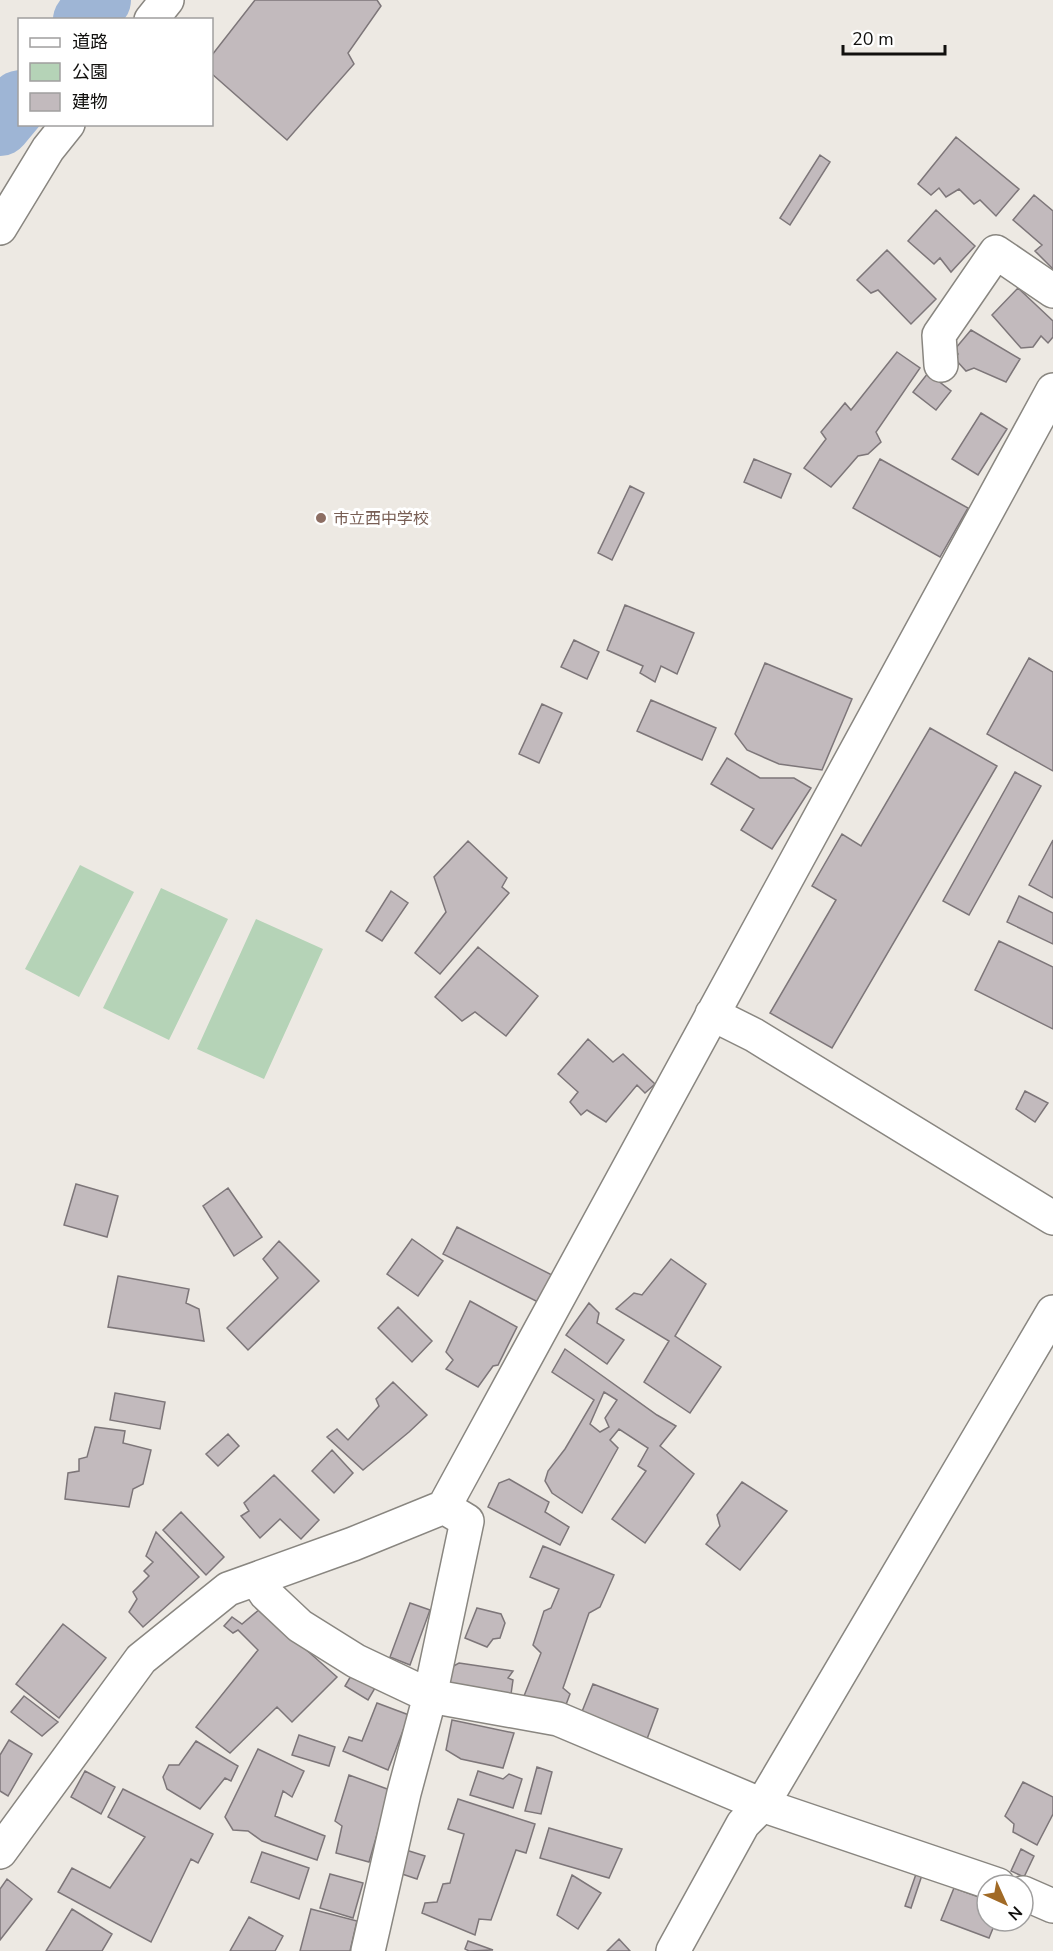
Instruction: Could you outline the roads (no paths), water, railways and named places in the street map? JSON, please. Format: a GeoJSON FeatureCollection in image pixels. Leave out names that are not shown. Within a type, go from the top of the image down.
{"type":"FeatureCollection","features":[{"type":"Feature","properties":{"kind":"street"},"geometry":{"type":"LineString","coordinates":[[153,18],[167,0]]}},
{"type":"Feature","properties":{"kind":"street"},"geometry":{"type":"LineString","coordinates":[[0,228],[48,149],[66,126]]}},
{"type":"Feature","properties":{"kind":"street"},"geometry":{"type":"LineString","coordinates":[[941,365],[939,335],[996,252],[1053,291]]}},
{"type":"Feature","properties":{"kind":"street"},"geometry":{"type":"LineString","coordinates":[[0,1852],[141,1659],[228,1589],[353,1544],[444,1507],[1053,390]]}},
{"type":"Feature","properties":{"kind":"street"},"geometry":{"type":"LineString","coordinates":[[712,1014],[764,1041],[1053,1218]]}},
{"type":"Feature","properties":{"kind":"street"},"geometry":{"type":"LineString","coordinates":[[673,1951],[743,1824],[762,1805],[1053,1312]]}},
{"type":"Feature","properties":{"kind":"street"},"geometry":{"type":"LineString","coordinates":[[368,1951],[404,1793],[430,1696],[466,1521],[444,1507]]}},
{"type":"Feature","properties":{"kind":"street"},"geometry":{"type":"LineString","coordinates":[[256,1579],[266,1594],[300,1626],[356,1661],[430,1696],[558,1719],[762,1805],[975,1877]]}},
{"type":"Feature","properties":{"kind":"street"},"geometry":{"type":"LineString","coordinates":[[1035,1898],[1053,1906]]}},
{"type":"Feature","properties":{"kind":"waterway"},"geometry":{"type":"LineString","coordinates":[[86,18],[100,0]]}},
{"type":"Feature","properties":{"kind":"waterway"},"geometry":{"type":"LineString","coordinates":[[0,125],[18,103]]}},
{"type":"Feature","properties":{"kind":"place","name":"市立西中学校"},"geometry":{"type":"Point","coordinates":[321,518]}}]}
